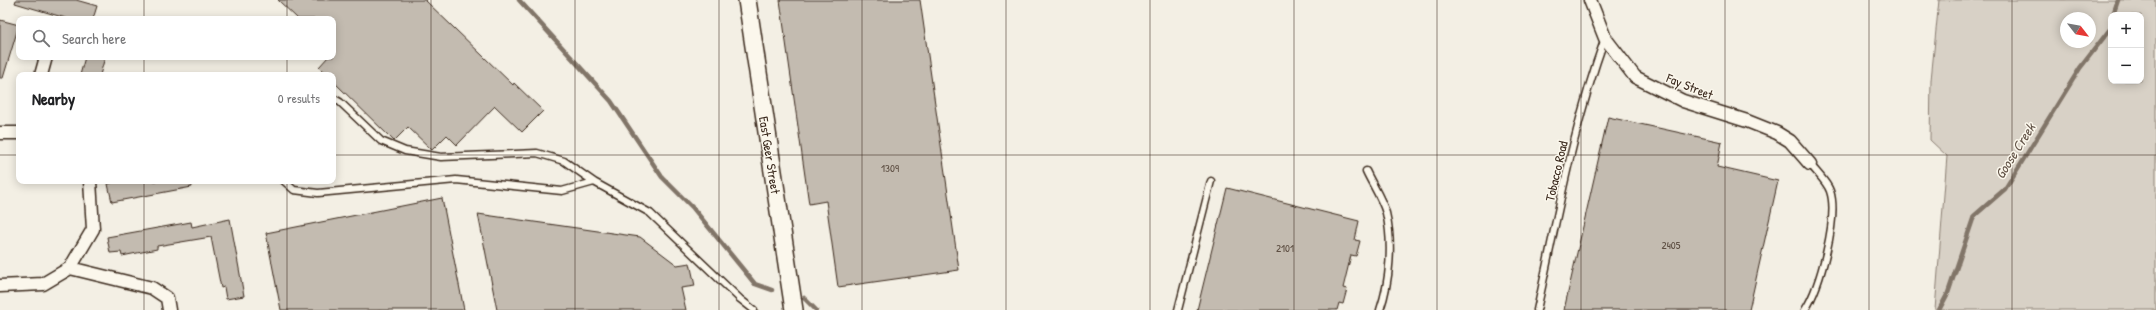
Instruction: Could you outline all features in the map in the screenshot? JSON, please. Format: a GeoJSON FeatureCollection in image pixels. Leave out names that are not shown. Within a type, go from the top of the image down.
{"type":"FeatureCollection","features":[{"type":"Feature","properties":{"kind":"main road","name":"East Geer Street"},"geometry":{"type":"LineString","coordinates":[[747,0],[794,310]]}},
{"type":"Feature","properties":{"kind":"street","name":"Fay Street"},"geometry":{"type":"LineString","coordinates":[[1590,0],[1605,38],[1635,77],[1683,101],[1747,121],[1777,133],[1790,141],[1810,164]]}},
{"type":"Feature","properties":{"kind":"street"},"geometry":{"type":"LineString","coordinates":[[42,72],[45,60]]}},
{"type":"Feature","properties":{"kind":"street"},"geometry":{"type":"LineString","coordinates":[[0,133],[16,133]]}},
{"type":"Feature","properties":{"kind":"street"},"geometry":{"type":"LineString","coordinates":[[0,286],[43,284],[70,268],[93,229],[90,184]]}},
{"type":"Feature","properties":{"kind":"street"},"geometry":{"type":"LineString","coordinates":[[70,268],[152,288],[167,298],[169,310]]}},
{"type":"Feature","properties":{"kind":"lane","name":"Tobacco Road"},"geometry":{"type":"LineString","coordinates":[[1537,310],[1566,174],[1585,99],[1605,38]]}},
{"type":"Feature","properties":{"kind":"lane"},"geometry":{"type":"LineString","coordinates":[[336,100],[381,141],[405,151],[441,157],[537,153],[564,161],[594,182],[650,214],[740,299],[754,310]]}},
{"type":"Feature","properties":{"kind":"lane"},"geometry":{"type":"LineString","coordinates":[[1805,310],[1813,297],[1833,227],[1830,191],[1810,164]]}},
{"type":"Feature","properties":{"kind":"lane"},"geometry":{"type":"LineString","coordinates":[[1366,171],[1386,212],[1390,242],[1385,297],[1380,310]]}},
{"type":"Feature","properties":{"kind":"lane"},"geometry":{"type":"LineString","coordinates":[[287,184],[294,190],[318,193],[456,180],[562,191],[594,182]]}},
{"type":"Feature","properties":{"kind":"lane"},"geometry":{"type":"LineString","coordinates":[[1178,310],[1211,181]]}},
{"type":"Feature","properties":{"kind":"shaded area"},"geometry":{"type":"Polygon","coordinates":[[[1939,0],[2156,0],[2156,310],[1935,310],[1947,156],[1930,140],[1931,80],[1939,0]]]}},
{"type":"Feature","properties":{"kind":"building"},"geometry":{"type":"Polygon","coordinates":[[[16,0],[76,0],[97,6],[94,16],[59,16],[15,3],[16,0]]]}},
{"type":"Feature","properties":{"kind":"building"},"geometry":{"type":"Polygon","coordinates":[[[278,0],[425,0],[513,85],[514,83],[543,111],[522,132],[495,106],[457,145],[447,135],[432,150],[408,127],[394,141],[336,84],[336,72],[324,72],[319,67],[325,60],[336,60],[336,16],[295,16],[278,0]]]}},
{"type":"Feature","properties":{"kind":"building"},"geometry":{"type":"Polygon","coordinates":[[[780,0],[920,0],[959,270],[838,287],[826,201],[809,204],[780,0]]]}},
{"type":"Feature","properties":{"kind":"building"},"geometry":{"type":"Polygon","coordinates":[[[0,20],[16,24],[16,35],[3,78],[0,78],[0,20]]]}},
{"type":"Feature","properties":{"kind":"building"},"geometry":{"type":"Polygon","coordinates":[[[84,60],[104,60],[101,72],[81,72],[84,60]]]}},
{"type":"Feature","properties":{"kind":"building"},"geometry":{"type":"Polygon","coordinates":[[[1608,117],[1722,142],[1717,167],[1778,181],[1749,310],[1564,310],[1608,117]]]}},
{"type":"Feature","properties":{"kind":"building"},"geometry":{"type":"Polygon","coordinates":[[[108,184],[192,184],[192,187],[112,202],[108,184]]]}},
{"type":"Feature","properties":{"kind":"building"},"geometry":{"type":"Polygon","coordinates":[[[1227,188],[1359,221],[1355,240],[1360,241],[1356,256],[1351,255],[1343,288],[1347,289],[1343,304],[1339,303],[1337,310],[1197,310],[1227,188]]]}},
{"type":"Feature","properties":{"kind":"building"},"geometry":{"type":"Polygon","coordinates":[[[442,198],[464,310],[281,310],[266,233],[442,198]]]}},
{"type":"Feature","properties":{"kind":"building"},"geometry":{"type":"Polygon","coordinates":[[[478,214],[640,237],[677,265],[690,263],[695,286],[681,288],[686,310],[497,310],[478,214]]]}},
{"type":"Feature","properties":{"kind":"building"},"geometry":{"type":"Polygon","coordinates":[[[230,219],[244,296],[226,299],[224,287],[221,288],[211,237],[157,246],[157,249],[122,256],[121,252],[110,253],[107,237],[191,222],[192,227],[230,219]]]}},
{"type":"Feature","properties":{"kind":"waterway"},"geometry":{"type":"LineString","coordinates":[[519,0],[611,101],[662,177],[693,208],[755,284],[772,290]]}},
{"type":"Feature","properties":{"kind":"waterway","name":"Goose Creek"},"geometry":{"type":"LineString","coordinates":[[2114,12],[2118,0]]}},
{"type":"Feature","properties":{"kind":"waterway","name":"Goose Creek"},"geometry":{"type":"LineString","coordinates":[[1939,310],[1948,293],[1974,216],[2005,189],[2080,68],[2108,32]]}},
{"type":"Feature","properties":{"kind":"waterway"},"geometry":{"type":"LineString","coordinates":[[804,298],[816,310]]}}]}
